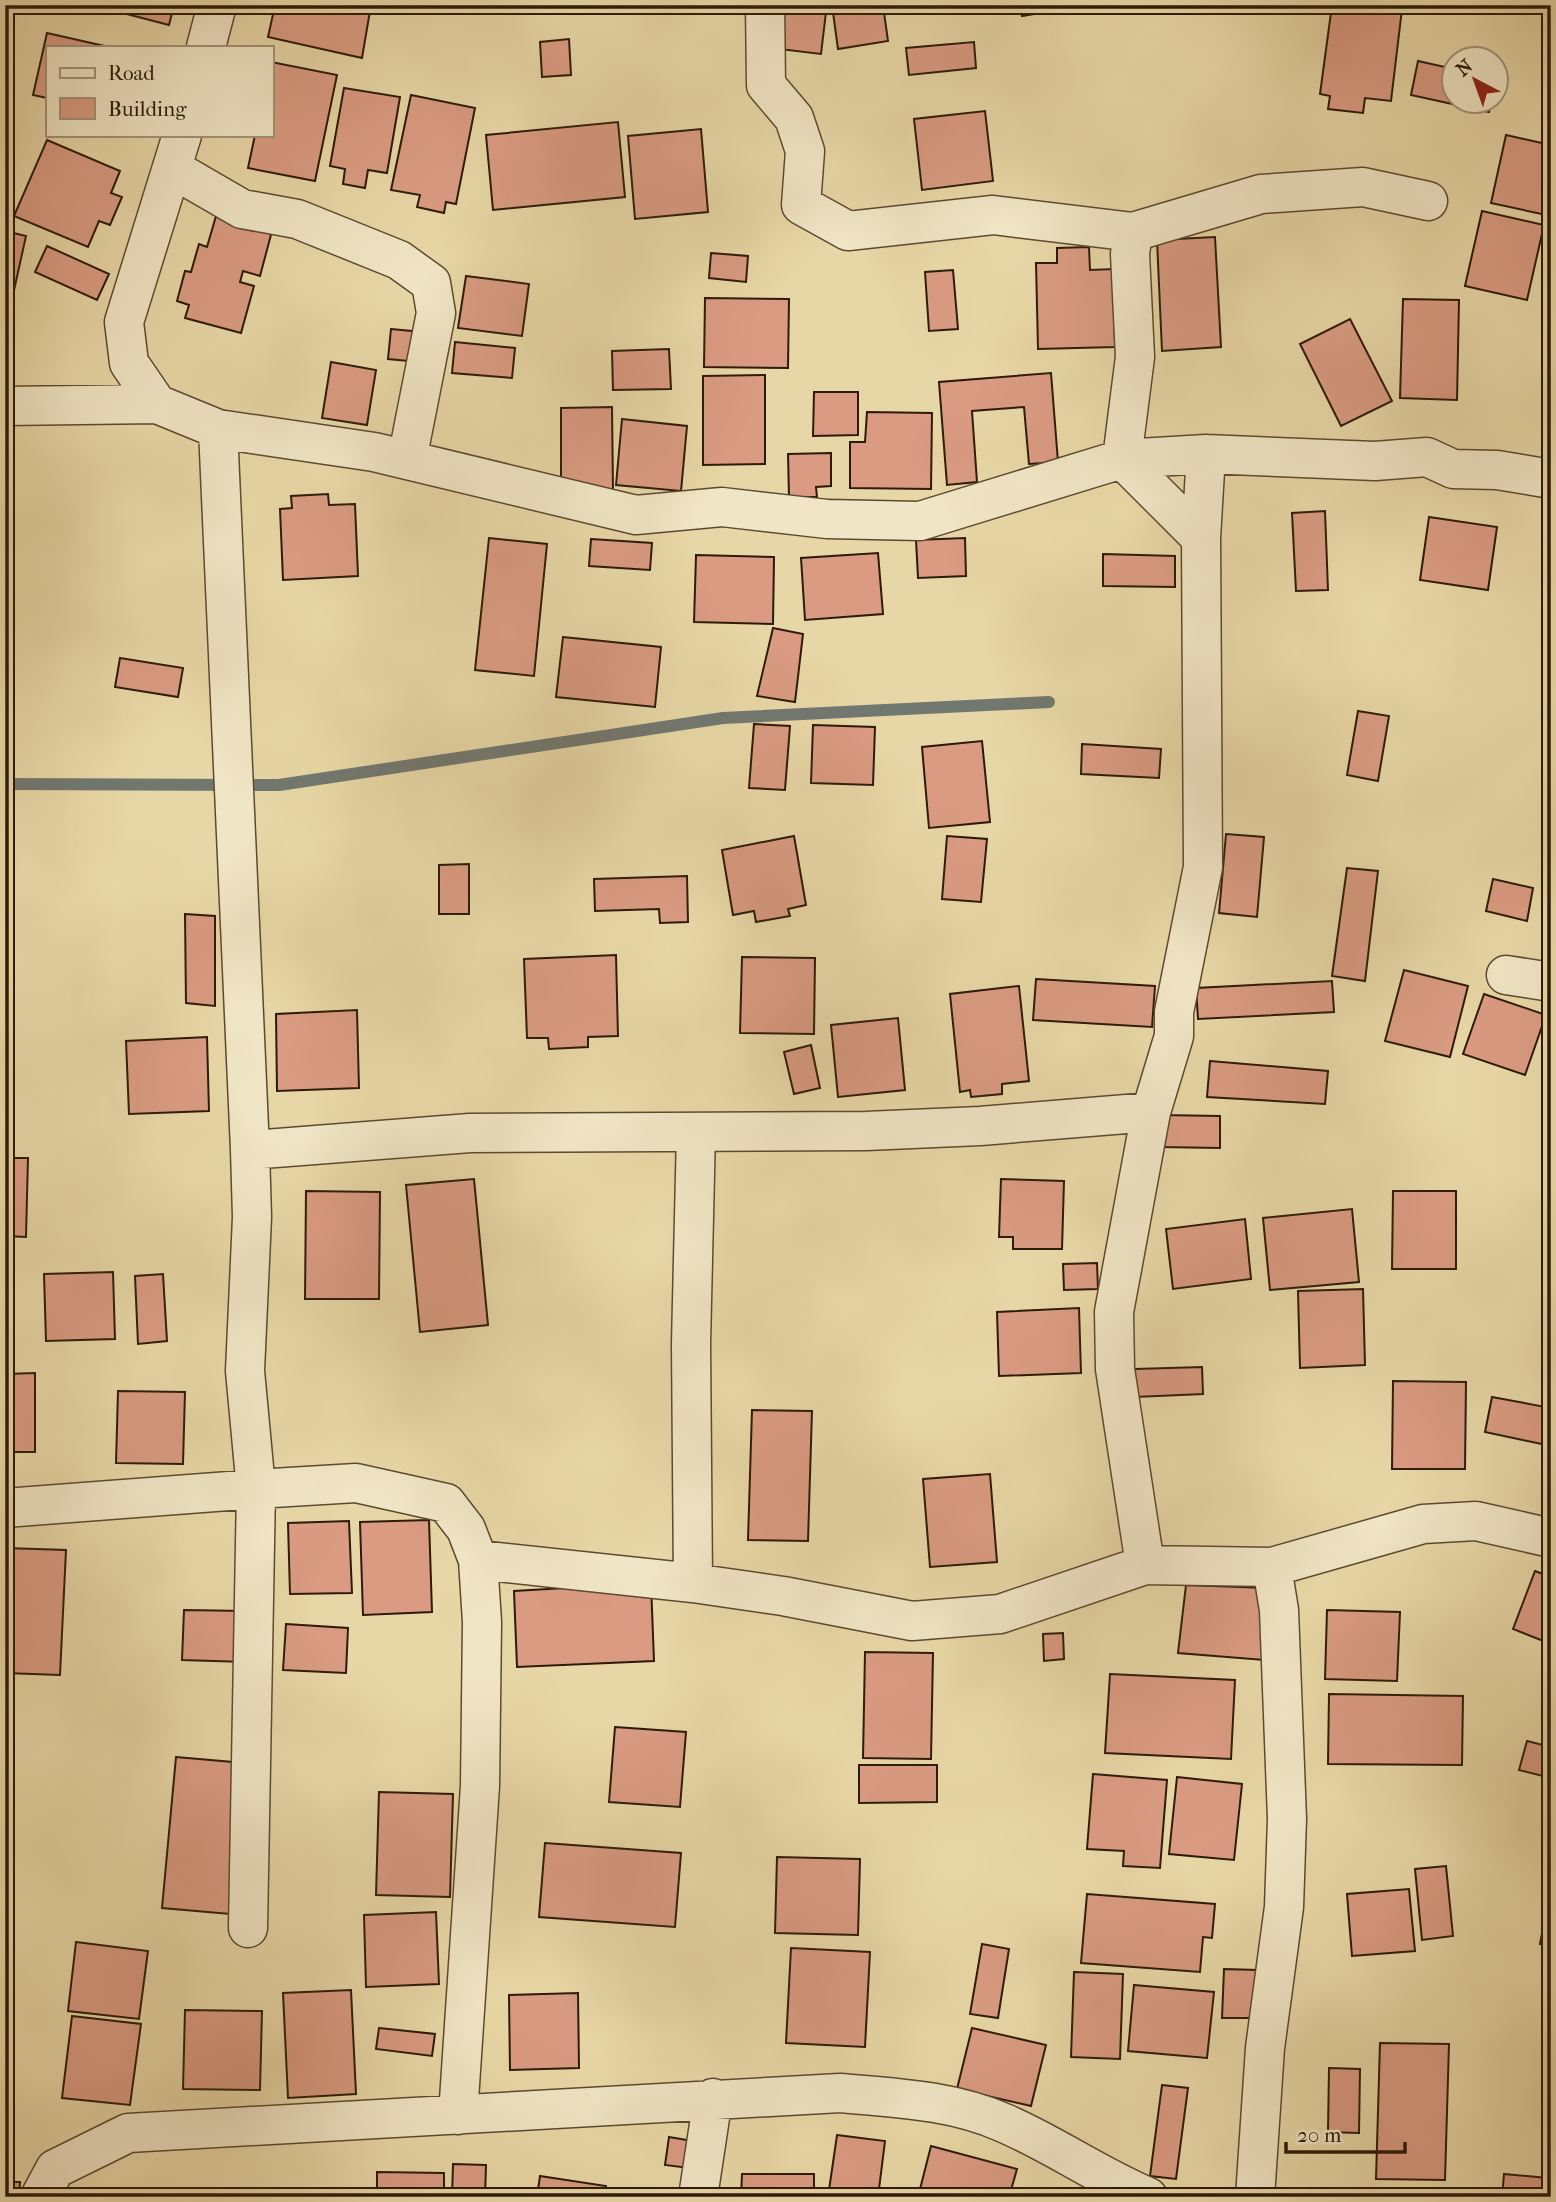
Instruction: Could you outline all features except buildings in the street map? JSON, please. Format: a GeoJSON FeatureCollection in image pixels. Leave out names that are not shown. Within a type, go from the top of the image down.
{"type":"FeatureCollection","features":[{"type":"Feature","properties":{"kind":"street"},"geometry":{"type":"LineString","coordinates":[[206,46],[217,5]]}},
{"type":"Feature","properties":{"kind":"street"},"geometry":{"type":"LineString","coordinates":[[765,5],[766,85],[794,118],[805,151],[801,205],[848,231],[993,215],[1133,232],[1261,194],[1363,187],[1428,201]]}},
{"type":"Feature","properties":{"kind":"street"},"geometry":{"type":"LineString","coordinates":[[157,404],[129,363],[124,322],[177,152],[242,209],[297,219],[399,260],[431,283],[436,313],[407,460]]}},
{"type":"Feature","properties":{"kind":"street"},"geometry":{"type":"LineString","coordinates":[[1122,459],[1135,357],[1130,254],[1133,232]]}},
{"type":"Feature","properties":{"kind":"street"},"geometry":{"type":"LineString","coordinates":[[5,406],[157,404],[218,429],[374,452],[636,515],[722,507],[827,519],[920,521],[1122,459],[1206,454],[1375,461],[1427,457],[1453,469],[1497,470],[1551,479]]}},
{"type":"Feature","properties":{"kind":"street"},"geometry":{"type":"LineString","coordinates":[[218,429],[252,1217],[245,1371],[256,1489],[248,1928]]}},
{"type":"Feature","properties":{"kind":"street"},"geometry":{"type":"LineString","coordinates":[[1145,1565],[1115,1369],[1114,1312],[1151,1112],[1174,1036],[1174,1012],[1203,867],[1201,538],[1206,454]]}},
{"type":"Feature","properties":{"kind":"street"},"geometry":{"type":"LineString","coordinates":[[1122,459],[1201,538]]}},
{"type":"Feature","properties":{"kind":"street"},"geometry":{"type":"LineString","coordinates":[[1506,975],[1551,982]]}},
{"type":"Feature","properties":{"kind":"street"},"geometry":{"type":"LineString","coordinates":[[250,1150],[470,1133],[696,1132],[968,1126],[1151,1112]]}},
{"type":"Feature","properties":{"kind":"street"},"geometry":{"type":"LineString","coordinates":[[693,1583],[691,1344],[696,1132]]}},
{"type":"Feature","properties":{"kind":"street"},"geometry":{"type":"LineString","coordinates":[[5,1508],[356,1483],[446,1503],[466,1530],[478,1560],[482,1622],[480,1786],[458,2115]]}},
{"type":"Feature","properties":{"kind":"street"},"geometry":{"type":"LineString","coordinates":[[478,1560],[693,1583],[912,1620],[1000,1614],[1145,1565],[1272,1567],[1423,1524],[1476,1521],[1551,1538]]}},
{"type":"Feature","properties":{"kind":"street"},"geometry":{"type":"LineString","coordinates":[[1255,2197],[1265,2048],[1284,1907],[1287,1819],[1279,1610],[1272,1567]]}},
{"type":"Feature","properties":{"kind":"street"},"geometry":{"type":"LineString","coordinates":[[40,2197],[55,2169],[128,2133],[713,2098],[841,2093],[945,2103],[1004,2122],[1115,2183],[1148,2197]]}},
{"type":"Feature","properties":{"kind":"street"},"geometry":{"type":"LineString","coordinates":[[698,2197],[713,2098]]}},
{"type":"Feature","properties":{"kind":"waterway"},"geometry":{"type":"LineString","coordinates":[[5,784],[279,785],[723,718],[1049,702]]}}]}
